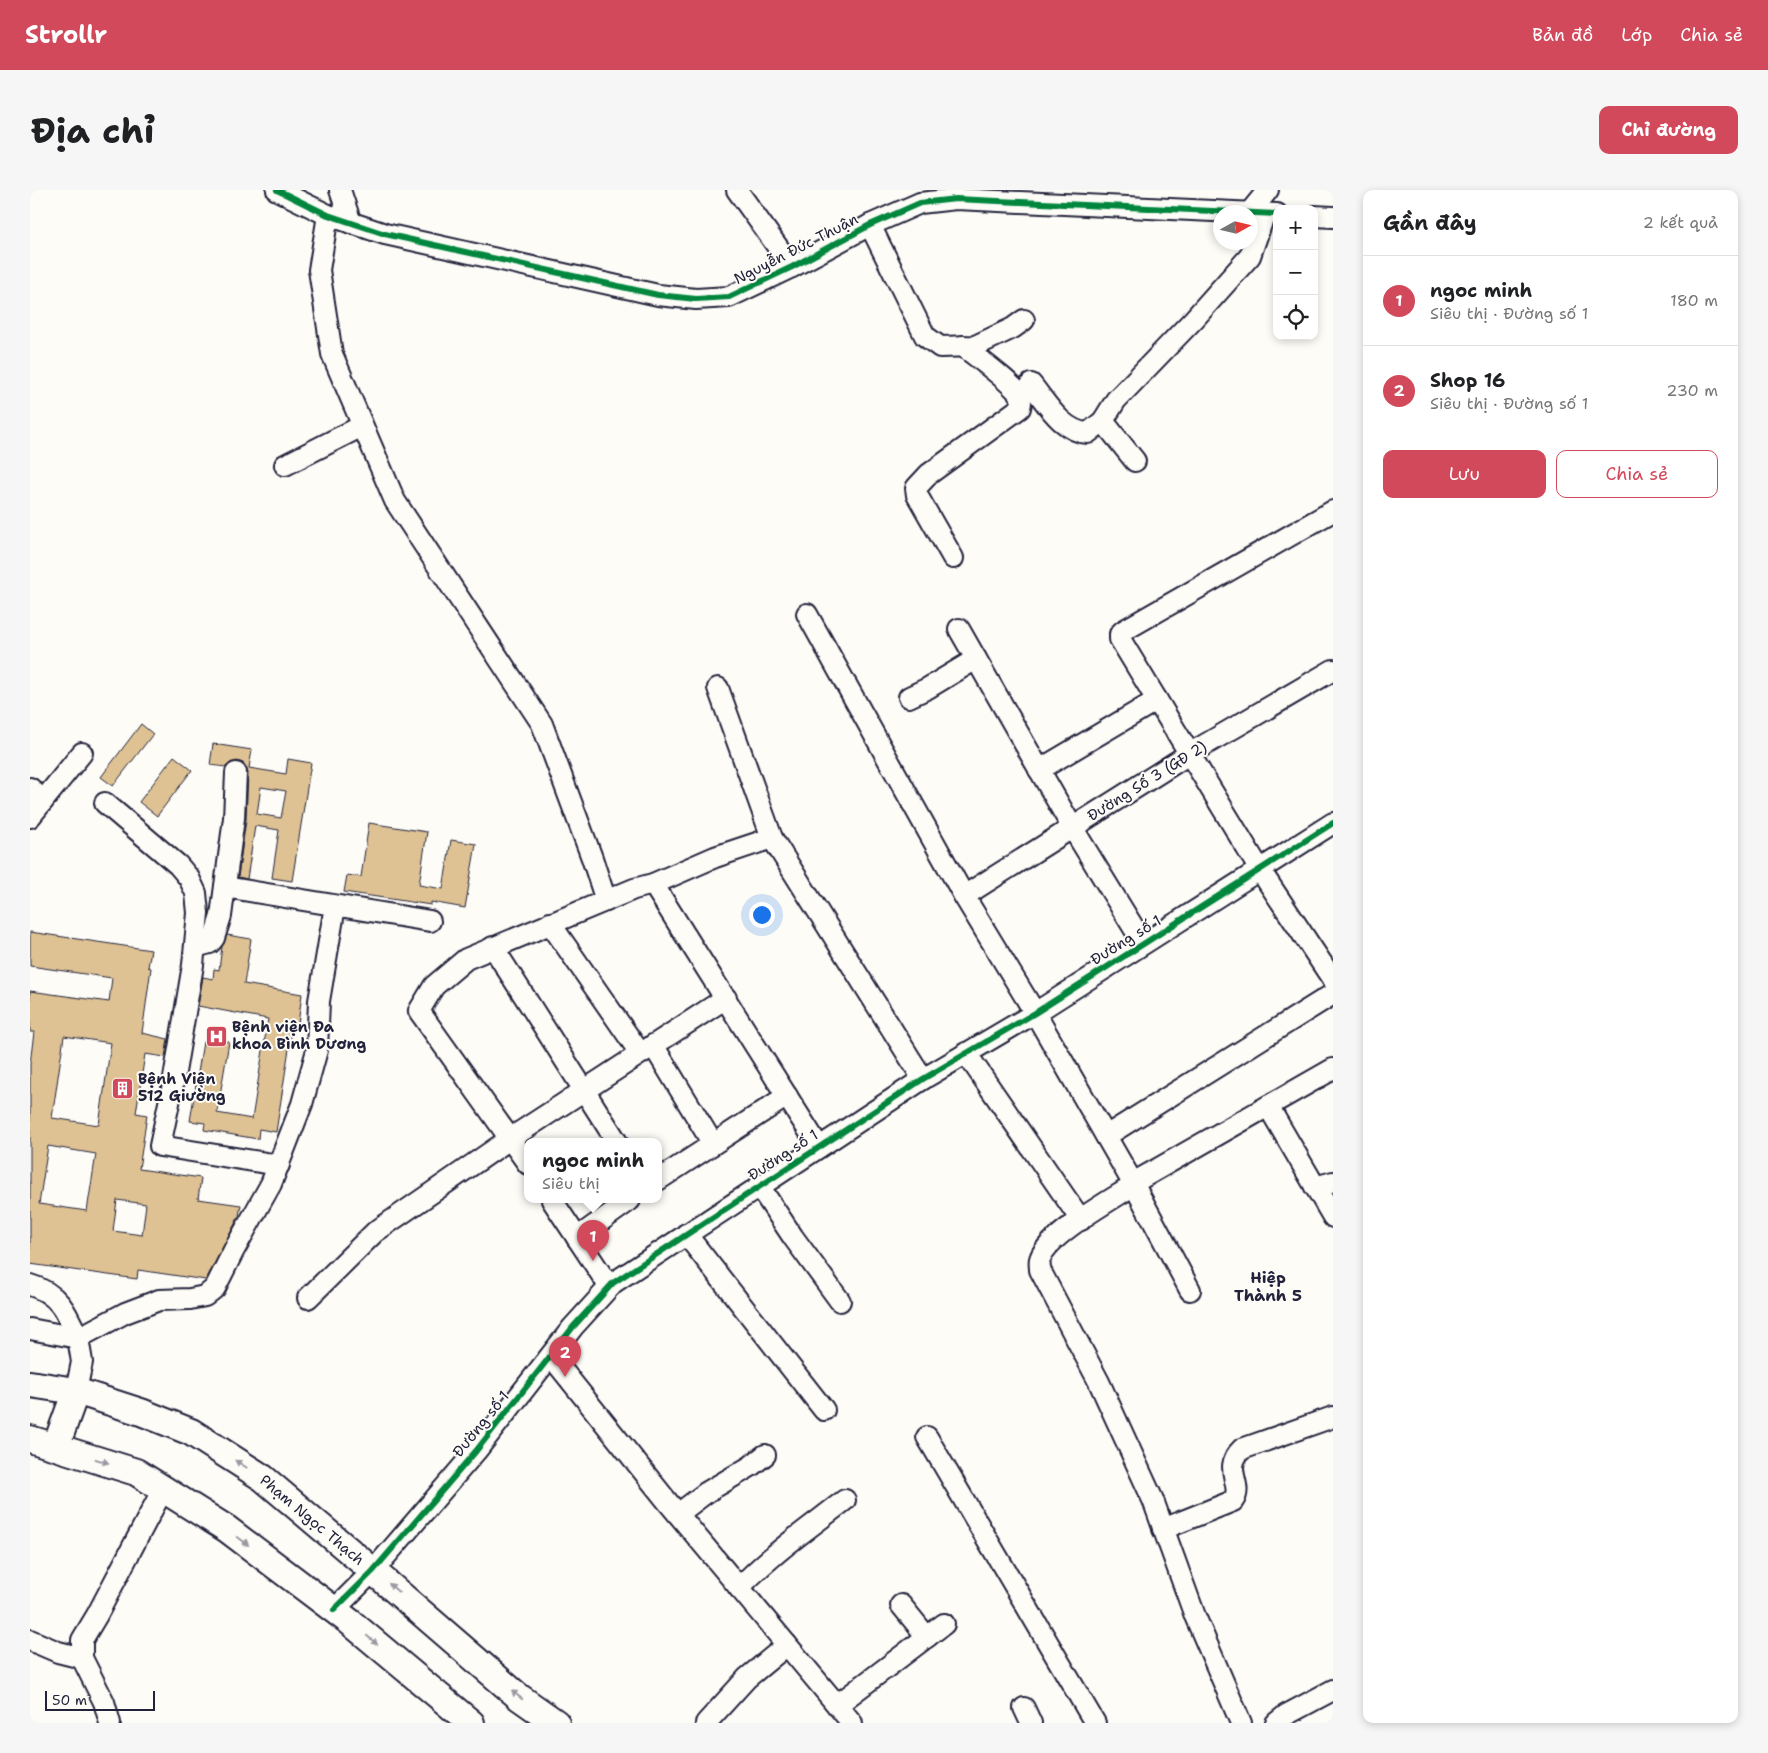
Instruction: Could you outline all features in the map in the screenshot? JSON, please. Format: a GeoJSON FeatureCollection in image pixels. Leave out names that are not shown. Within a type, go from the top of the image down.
{"type":"FeatureCollection","features":[{"type":"Feature","properties":{"kind":"main road","name":"Phạm Ngọc Thạch"},"geometry":{"type":"LineString","coordinates":[[30,1384],[76,1391],[141,1412],[191,1432],[263,1478],[519,1697],[556,1723]]}},
{"type":"Feature","properties":{"kind":"main road"},"geometry":{"type":"LineString","coordinates":[[56,1446],[76,1391]]}},
{"type":"Feature","properties":{"kind":"main road"},"geometry":{"type":"LineString","coordinates":[[30,1438],[136,1472],[227,1528],[334,1610],[471,1723]]}},
{"type":"Feature","properties":{"kind":"street","name":"Nguyễn Đức Thuận"},"geometry":{"type":"LineString","coordinates":[[277,190],[328,215],[385,234],[658,295],[696,299],[729,297],[792,267],[922,197],[956,199],[1050,197],[1264,213]]}},
{"type":"Feature","properties":{"kind":"street"},"geometry":{"type":"LineString","coordinates":[[340,190],[351,223]]}},
{"type":"Feature","properties":{"kind":"street"},"geometry":{"type":"LineString","coordinates":[[737,190],[792,267]]}},
{"type":"Feature","properties":{"kind":"street"},"geometry":{"type":"LineString","coordinates":[[1030,384],[1066,426],[1080,433],[1088,434],[1102,421],[1116,400],[1250,256],[1264,213],[1268,190]]}},
{"type":"Feature","properties":{"kind":"street"},"geometry":{"type":"LineString","coordinates":[[328,215],[319,270],[332,354],[395,500],[542,724],[606,901]]}},
{"type":"Feature","properties":{"kind":"street"},"geometry":{"type":"LineString","coordinates":[[1318,216],[1333,217]]}},
{"type":"Feature","properties":{"kind":"street"},"geometry":{"type":"LineString","coordinates":[[870,225],[925,336],[940,347],[975,346],[1013,328],[1024,320]]}},
{"type":"Feature","properties":{"kind":"street"},"geometry":{"type":"LineString","coordinates":[[953,558],[916,495],[916,488],[929,474],[1020,408],[1021,400],[1019,394],[1009,384],[963,346]]}},
{"type":"Feature","properties":{"kind":"street"},"geometry":{"type":"LineString","coordinates":[[1102,421],[1135,461]]}},
{"type":"Feature","properties":{"kind":"street"},"geometry":{"type":"LineString","coordinates":[[285,465],[362,426]]}},
{"type":"Feature","properties":{"kind":"street"},"geometry":{"type":"LineString","coordinates":[[1333,511],[1120,634],[1120,639],[1260,870],[1333,980]]}},
{"type":"Feature","properties":{"kind":"street"},"geometry":{"type":"LineString","coordinates":[[807,614],[964,896],[1134,1185],[1190,1290]]}},
{"type":"Feature","properties":{"kind":"street"},"geometry":{"type":"LineString","coordinates":[[959,629],[1072,827],[1143,943]]}},
{"type":"Feature","properties":{"kind":"street"},"geometry":{"type":"LineString","coordinates":[[909,697],[976,660]]}},
{"type":"Feature","properties":{"kind":"street","name":"Đường Số 3 (GĐ 2)"},"geometry":{"type":"LineString","coordinates":[[964,896],[1189,754],[1333,670]]}},
{"type":"Feature","properties":{"kind":"street"},"geometry":{"type":"LineString","coordinates":[[718,688],[772,838],[923,1078]]}},
{"type":"Feature","properties":{"kind":"street"},"geometry":{"type":"LineString","coordinates":[[1040,770],[1157,700]]}},
{"type":"Feature","properties":{"kind":"street"},"geometry":{"type":"LineString","coordinates":[[30,817],[37,794],[82,753]]}},
{"type":"Feature","properties":{"kind":"street"},"geometry":{"type":"LineString","coordinates":[[196,947],[210,943],[214,938],[221,916],[234,818],[236,773]]}},
{"type":"Feature","properties":{"kind":"street"},"geometry":{"type":"LineString","coordinates":[[105,803],[178,865],[189,878],[196,893],[198,913],[196,947],[173,1084],[160,1146],[278,1165]]}},
{"type":"Feature","properties":{"kind":"street","name":"Đường số 1"},"geometry":{"type":"LineString","coordinates":[[334,1610],[373,1571],[476,1451],[573,1327],[610,1286],[923,1078],[1034,1013],[1333,823]]}},
{"type":"Feature","properties":{"kind":"street"},"geometry":{"type":"LineString","coordinates":[[524,1158],[419,1011],[434,986],[466,959],[493,947],[634,889],[653,884],[715,857],[772,838]]}},
{"type":"Feature","properties":{"kind":"street"},"geometry":{"type":"LineString","coordinates":[[653,884],[819,1147]]}},
{"type":"Feature","properties":{"kind":"street"},"geometry":{"type":"LineString","coordinates":[[225,886],[430,921]]}},
{"type":"Feature","properties":{"kind":"street"},"geometry":{"type":"LineString","coordinates":[[30,1329],[78,1338],[124,1313],[159,1300],[190,1299],[206,1296],[216,1288],[234,1250],[271,1184],[302,1104],[317,1050],[319,1001],[335,906]]}},
{"type":"Feature","properties":{"kind":"street"},"geometry":{"type":"LineString","coordinates":[[550,923],[647,1049],[713,1144]]}},
{"type":"Feature","properties":{"kind":"street"},"geometry":{"type":"LineString","coordinates":[[493,947],[613,1138]]}},
{"type":"Feature","properties":{"kind":"street"},"geometry":{"type":"LineString","coordinates":[[1106,1136],[1333,994]]}},
{"type":"Feature","properties":{"kind":"street"},"geometry":{"type":"LineString","coordinates":[[308,1298],[375,1232],[511,1138],[726,998]]}},
{"type":"Feature","properties":{"kind":"street"},"geometry":{"type":"LineString","coordinates":[[966,1053],[1081,1220]]}},
{"type":"Feature","properties":{"kind":"street"},"geometry":{"type":"LineString","coordinates":[[1241,1723],[1195,1616],[1153,1500],[1099,1382],[1040,1270],[1040,1258],[1045,1249],[1059,1235],[1140,1180],[1333,1069]]}},
{"type":"Feature","properties":{"kind":"street"},"geometry":{"type":"LineString","coordinates":[[662,1177],[787,1096]]}},
{"type":"Feature","properties":{"kind":"street"},"geometry":{"type":"LineString","coordinates":[[1268,1106],[1324,1185],[1333,1217]]}},
{"type":"Feature","properties":{"kind":"street"},"geometry":{"type":"LineString","coordinates":[[759,1186],[793,1237],[840,1301]]}},
{"type":"Feature","properties":{"kind":"street"},"geometry":{"type":"LineString","coordinates":[[554,1203],[610,1286]]}},
{"type":"Feature","properties":{"kind":"street"},"geometry":{"type":"LineString","coordinates":[[577,1238],[626,1203]]}},
{"type":"Feature","properties":{"kind":"street"},"geometry":{"type":"LineString","coordinates":[[686,1234],[824,1410]]}},
{"type":"Feature","properties":{"kind":"street"},"geometry":{"type":"LineString","coordinates":[[30,1285],[53,1296],[66,1310],[78,1338],[82,1362],[76,1391]]}},
{"type":"Feature","properties":{"kind":"street"},"geometry":{"type":"LineString","coordinates":[[551,1356],[678,1514],[852,1723]]}},
{"type":"Feature","properties":{"kind":"street"},"geometry":{"type":"LineString","coordinates":[[1163,1528],[1233,1501],[1236,1497],[1236,1490],[1232,1467],[1234,1456],[1242,1449],[1333,1417]]}},
{"type":"Feature","properties":{"kind":"street"},"geometry":{"type":"LineString","coordinates":[[927,1437],[1095,1723]]}},
{"type":"Feature","properties":{"kind":"street"},"geometry":{"type":"LineString","coordinates":[[678,1514],[707,1492],[751,1466],[765,1455]]}},
{"type":"Feature","properties":{"kind":"street"},"geometry":{"type":"LineString","coordinates":[[110,1723],[104,1702],[82,1658],[82,1640],[97,1616],[163,1489]]}},
{"type":"Feature","properties":{"kind":"street"},"geometry":{"type":"LineString","coordinates":[[739,1588],[760,1566],[845,1500]]}},
{"type":"Feature","properties":{"kind":"street"},"geometry":{"type":"LineString","coordinates":[[901,1605],[927,1637]]}},
{"type":"Feature","properties":{"kind":"street"},"geometry":{"type":"LineString","coordinates":[[838,1706],[944,1624]]}},
{"type":"Feature","properties":{"kind":"street"},"geometry":{"type":"LineString","coordinates":[[30,1640],[58,1652],[82,1658]]}},
{"type":"Feature","properties":{"kind":"street"},"geometry":{"type":"LineString","coordinates":[[706,1723],[747,1678],[787,1645]]}},
{"type":"Feature","properties":{"kind":"street"},"geometry":{"type":"LineString","coordinates":[[1276,1723],[1286,1715],[1333,1690]]}},
{"type":"Feature","properties":{"kind":"building"},"geometry":{"type":"Polygon","coordinates":[[[141,724],[153,734],[113,786],[101,777],[141,724]]]}},
{"type":"Feature","properties":{"kind":"building"},"geometry":{"type":"Polygon","coordinates":[[[213,744],[252,750],[249,768],[286,774],[288,759],[311,763],[292,881],[272,878],[279,830],[255,826],[247,879],[238,877],[246,820],[248,773],[243,763],[237,761],[230,763],[226,767],[210,765],[213,744]],[[261,787],[257,814],[281,818],[286,791],[261,787]]]}},
{"type":"Feature","properties":{"kind":"building"},"geometry":{"type":"Polygon","coordinates":[[[174,756],[192,770],[157,816],[139,802],[174,756]]]}},
{"type":"Feature","properties":{"kind":"building"},"geometry":{"type":"Polygon","coordinates":[[[369,823],[427,832],[419,885],[443,889],[451,840],[476,844],[465,908],[344,892],[347,875],[361,877],[369,823]]]}},
{"type":"Feature","properties":{"kind":"building","name":"Bệnh Viện 512 Giường"},"geometry":{"type":"Polygon","coordinates":[[[30,932],[151,950],[148,967],[151,968],[142,1033],[168,1039],[165,1057],[145,1054],[136,1113],[147,1115],[139,1169],[201,1178],[198,1199],[241,1205],[239,1216],[206,1280],[138,1270],[137,1279],[30,1264],[30,1064],[34,1032],[30,1032],[30,991],[109,1002],[112,978],[30,966],[30,932]],[[64,1036],[52,1118],[99,1125],[111,1043],[64,1036]],[[48,1146],[39,1204],[87,1211],[96,1154],[48,1146]],[[117,1200],[113,1231],[142,1235],[146,1204],[117,1200]]]}},
{"type":"Feature","properties":{"kind":"building"},"geometry":{"type":"Polygon","coordinates":[[[227,935],[251,939],[244,984],[302,994],[298,1024],[293,1023],[276,1132],[259,1129],[258,1139],[204,1130],[205,1123],[190,1121],[203,1042],[210,1043],[211,1038],[229,1042],[217,1113],[252,1119],[268,1019],[198,1006],[203,977],[213,979],[214,969],[219,970],[222,946],[227,935]]]}},
{"type":"Feature","properties":{"kind":"cycle path"},"geometry":{"type":"LineString","coordinates":[[277,190],[328,215],[385,234],[658,295],[696,299],[729,297],[792,267],[870,225],[920,203],[956,199],[1273,214]]}},
{"type":"Feature","properties":{"kind":"cycle path"},"geometry":{"type":"LineString","coordinates":[[334,1610],[373,1571],[476,1451],[573,1327],[613,1283],[923,1079],[1035,1013],[1333,823]]}},
{"type":"Feature","properties":{"kind":"place","name":"Bệnh viện Đa khoa Bình Dương"},"geometry":{"type":"Point","coordinates":[216,1036]}},
{"type":"Feature","properties":{"kind":"place","name":"Bệnh Viện 512 Giường"},"geometry":{"type":"Point","coordinates":[122,1088]}},
{"type":"Feature","properties":{"kind":"place","name":"ngoc minh"},"geometry":{"type":"Point","coordinates":[593,1261]}},
{"type":"Feature","properties":{"kind":"place","name":"Shop 16"},"geometry":{"type":"Point","coordinates":[565,1377]}},
{"type":"Feature","properties":{"kind":"district","name":"Hiệp Thành 5"},"geometry":{"type":"Point","coordinates":[1268,1286]}}]}
